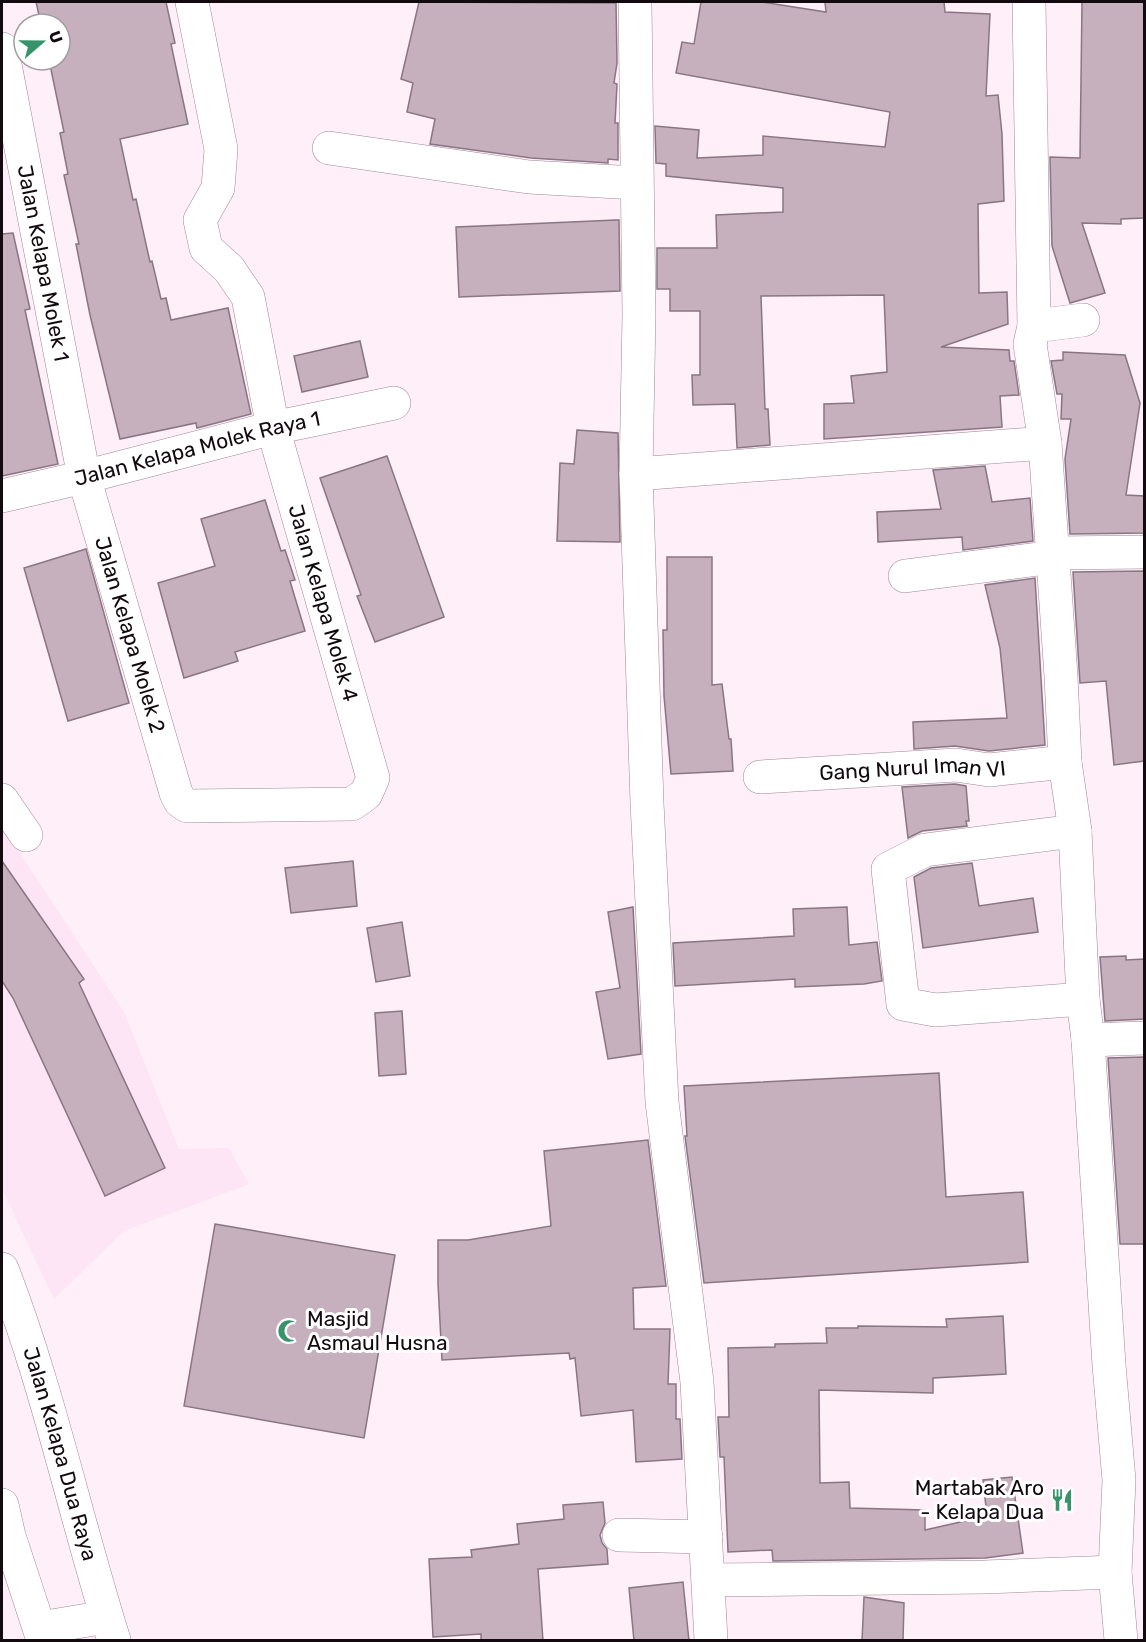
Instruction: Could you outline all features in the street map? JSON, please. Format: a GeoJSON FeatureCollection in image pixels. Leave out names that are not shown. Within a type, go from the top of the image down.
{"type":"FeatureCollection","features":[{"type":"Feature","properties":{"kind":"street","name":"Jalan Kelapa Molek 4"},"geometry":{"type":"LineString","coordinates":[[176,793],[180,801],[187,806],[352,804],[366,794],[373,778],[273,428],[248,297],[229,269],[206,248],[200,220],[218,188],[221,149],[192,2]]}},
{"type":"Feature","properties":{"kind":"street"},"geometry":{"type":"LineString","coordinates":[[635,2],[639,315],[636,474],[647,803],[662,1102],[697,1382],[711,1641]]}},
{"type":"Feature","properties":{"kind":"street"},"geometry":{"type":"LineString","coordinates":[[1029,2],[1034,326],[1030,344],[1045,443],[1054,555],[1065,762],[1075,831],[1083,999],[1088,1040],[1109,1365],[1119,1480],[1115,1572],[1121,1641]]}},
{"type":"Feature","properties":{"kind":"street","name":"Jalan Kelapa Molek 1"},"geometry":{"type":"LineString","coordinates":[[2,48],[84,477]]}},
{"type":"Feature","properties":{"kind":"street"},"geometry":{"type":"LineString","coordinates":[[329,148],[529,177],[636,183]]}},
{"type":"Feature","properties":{"kind":"street"},"geometry":{"type":"LineString","coordinates":[[1034,326],[1083,320]]}},
{"type":"Feature","properties":{"kind":"street","name":"Jalan Kelapa Molek Raya 1"},"geometry":{"type":"LineString","coordinates":[[2,496],[273,428],[394,404]]}},
{"type":"Feature","properties":{"kind":"street"},"geometry":{"type":"LineString","coordinates":[[636,474],[1045,443]]}},
{"type":"Feature","properties":{"kind":"street","name":"Jalan Kelapa Molek 2"},"geometry":{"type":"LineString","coordinates":[[84,477],[176,793]]}},
{"type":"Feature","properties":{"kind":"street"},"geometry":{"type":"LineString","coordinates":[[905,576],[1054,555],[1144,552]]}},
{"type":"Feature","properties":{"kind":"street","name":"Gang Nurul Iman VI"},"geometry":{"type":"LineString","coordinates":[[760,777],[956,765],[989,770],[1065,762]]}},
{"type":"Feature","properties":{"kind":"street"},"geometry":{"type":"LineString","coordinates":[[2,801],[26,835]]}},
{"type":"Feature","properties":{"kind":"street"},"geometry":{"type":"LineString","coordinates":[[1075,831],[925,850],[888,869],[903,1004],[934,1010],[1083,999]]}},
{"type":"Feature","properties":{"kind":"street"},"geometry":{"type":"LineString","coordinates":[[1088,1040],[1144,1038]]}},
{"type":"Feature","properties":{"kind":"street","name":"Jalan Kelapa Dua Raya"},"geometry":{"type":"LineString","coordinates":[[2,1269],[36,1367],[110,1629]]}},
{"type":"Feature","properties":{"kind":"street"},"geometry":{"type":"LineString","coordinates":[[2,1504],[9,1536],[41,1634],[110,1629]]}},
{"type":"Feature","properties":{"kind":"street"},"geometry":{"type":"LineString","coordinates":[[619,1535],[706,1537]]}},
{"type":"Feature","properties":{"kind":"street"},"geometry":{"type":"LineString","coordinates":[[709,1580],[985,1577],[1115,1572]]}},
{"type":"Feature","properties":{"kind":"shaded area"},"geometry":{"type":"Polygon","coordinates":[[[2,825],[125,1014],[179,1149],[229,1148],[249,1184],[124,1231],[54,1299],[2,1189],[2,825]]]}},
{"type":"Feature","properties":{"kind":"building"},"geometry":{"type":"Polygon","coordinates":[[[36,2],[166,2],[175,43],[171,44],[188,124],[120,139],[133,200],[136,199],[150,262],[152,261],[161,299],[166,298],[171,320],[228,308],[251,414],[197,428],[196,423],[120,439],[90,315],[76,244],[79,244],[64,175],[68,174],[60,133],[64,132],[52,72],[72,72],[72,12],[38,12],[36,2]]]}},
{"type":"Feature","properties":{"kind":"building"},"geometry":{"type":"Polygon","coordinates":[[[419,2],[616,3],[617,63],[614,83],[617,84],[615,123],[618,123],[618,160],[608,159],[608,163],[531,158],[430,144],[435,119],[407,112],[413,83],[401,79],[419,2]]]}},
{"type":"Feature","properties":{"kind":"building"},"geometry":{"type":"Polygon","coordinates":[[[701,2],[762,2],[826,12],[825,2],[944,2],[945,12],[990,14],[986,96],[998,95],[1004,201],[978,204],[979,293],[1007,292],[1008,324],[941,347],[1009,350],[1010,361],[1014,361],[1019,395],[1000,396],[1002,427],[824,439],[824,404],[854,403],[851,376],[887,372],[884,295],[761,296],[765,409],[768,409],[770,445],[737,448],[735,404],[693,405],[692,375],[700,375],[700,311],[670,311],[670,289],[657,289],[657,248],[717,248],[716,215],[783,212],[783,188],[666,176],[666,164],[656,163],[655,126],[699,130],[697,158],[763,155],[763,136],[885,147],[890,112],[676,73],[682,42],[694,44],[701,2]]]}},
{"type":"Feature","properties":{"kind":"building"},"geometry":{"type":"Polygon","coordinates":[[[1082,2],[1144,2],[1144,218],[1121,219],[1121,224],[1082,223],[1105,293],[1070,303],[1052,246],[1050,157],[1080,158],[1082,2]]]}},
{"type":"Feature","properties":{"kind":"building"},"geometry":{"type":"Polygon","coordinates":[[[619,220],[620,291],[459,297],[456,227],[619,220]]]}},
{"type":"Feature","properties":{"kind":"building"},"geometry":{"type":"Polygon","coordinates":[[[13,233],[30,309],[25,310],[58,464],[2,476],[2,234],[13,233]]]}},
{"type":"Feature","properties":{"kind":"building"},"geometry":{"type":"Polygon","coordinates":[[[360,341],[368,377],[302,392],[294,356],[360,341]]]}},
{"type":"Feature","properties":{"kind":"building"},"geometry":{"type":"Polygon","coordinates":[[[1063,352],[1125,355],[1140,403],[1126,495],[1144,496],[1144,533],[1070,534],[1065,459],[1071,419],[1061,419],[1062,394],[1057,394],[1051,361],[1063,360],[1063,352]]]}},
{"type":"Feature","properties":{"kind":"building"},"geometry":{"type":"Polygon","coordinates":[[[577,430],[618,433],[620,542],[557,541],[560,463],[574,464],[577,430]]]}},
{"type":"Feature","properties":{"kind":"building"},"geometry":{"type":"Polygon","coordinates":[[[387,456],[444,617],[375,642],[357,596],[361,595],[320,478],[387,456]]]}},
{"type":"Feature","properties":{"kind":"building"},"geometry":{"type":"Polygon","coordinates":[[[985,466],[992,502],[1030,498],[1033,541],[963,550],[962,537],[878,542],[877,512],[941,509],[933,470],[985,466]]]}},
{"type":"Feature","properties":{"kind":"building"},"geometry":{"type":"Polygon","coordinates":[[[265,500],[281,551],[285,550],[295,580],[290,581],[305,631],[235,652],[238,661],[184,678],[158,583],[215,566],[201,519],[265,500]]]}},
{"type":"Feature","properties":{"kind":"building"},"geometry":{"type":"Polygon","coordinates":[[[86,549],[129,703],[68,721],[24,568],[86,549]]]}},
{"type":"Feature","properties":{"kind":"building"},"geometry":{"type":"Polygon","coordinates":[[[667,557],[712,557],[712,685],[722,684],[729,739],[731,739],[733,771],[671,774],[664,696],[663,630],[667,630],[667,557]]]}},
{"type":"Feature","properties":{"kind":"building"},"geometry":{"type":"Polygon","coordinates":[[[1144,571],[1144,761],[1114,765],[1106,681],[1080,683],[1073,572],[1144,571]]]}},
{"type":"Feature","properties":{"kind":"building"},"geometry":{"type":"Polygon","coordinates":[[[1035,578],[1045,745],[989,751],[955,746],[914,749],[913,722],[1007,718],[1000,648],[985,585],[1035,578]]]}},
{"type":"Feature","properties":{"kind":"building"},"geometry":{"type":"Polygon","coordinates":[[[955,784],[966,786],[969,821],[966,821],[967,826],[922,831],[908,838],[902,787],[955,784]]]}},
{"type":"Feature","properties":{"kind":"building"},"geometry":{"type":"Polygon","coordinates":[[[2,861],[84,979],[79,983],[165,1168],[105,1196],[13,998],[2,981],[2,861]]]}},
{"type":"Feature","properties":{"kind":"building"},"geometry":{"type":"Polygon","coordinates":[[[353,861],[357,906],[291,913],[285,868],[353,861]]]}},
{"type":"Feature","properties":{"kind":"building"},"geometry":{"type":"Polygon","coordinates":[[[972,863],[979,906],[1033,898],[1038,932],[923,948],[914,877],[931,868],[972,863]]]}},
{"type":"Feature","properties":{"kind":"building"},"geometry":{"type":"Polygon","coordinates":[[[633,907],[641,1054],[608,1059],[596,992],[620,988],[608,912],[633,907]]]}},
{"type":"Feature","properties":{"kind":"building"},"geometry":{"type":"Polygon","coordinates":[[[847,907],[849,945],[877,942],[882,981],[795,987],[795,979],[675,986],[673,943],[794,936],[793,909],[847,907]]]}},
{"type":"Feature","properties":{"kind":"building"},"geometry":{"type":"Polygon","coordinates":[[[402,922],[410,976],[376,982],[367,928],[402,922]]]}},
{"type":"Feature","properties":{"kind":"building"},"geometry":{"type":"Polygon","coordinates":[[[1126,956],[1126,960],[1144,959],[1144,1019],[1105,1021],[1100,957],[1126,956]]]}},
{"type":"Feature","properties":{"kind":"building"},"geometry":{"type":"Polygon","coordinates":[[[402,1011],[406,1074],[379,1076],[375,1013],[402,1011]]]}},
{"type":"Feature","properties":{"kind":"building"},"geometry":{"type":"Polygon","coordinates":[[[1144,1057],[1144,1244],[1120,1244],[1108,1058],[1144,1057]]]}},
{"type":"Feature","properties":{"kind":"building"},"geometry":{"type":"Polygon","coordinates":[[[939,1073],[946,1197],[1023,1192],[1028,1262],[704,1283],[685,1136],[687,1136],[684,1086],[939,1073]]]}},
{"type":"Feature","properties":{"kind":"building"},"geometry":{"type":"Polygon","coordinates":[[[648,1140],[666,1286],[633,1288],[634,1329],[670,1329],[668,1384],[676,1384],[676,1419],[680,1419],[682,1459],[636,1462],[633,1410],[581,1416],[575,1358],[570,1359],[569,1353],[442,1360],[438,1240],[468,1240],[551,1226],[544,1151],[648,1140]]]}},
{"type":"Feature","properties":{"kind":"building","name":"Masjid Asmaul Husna"},"geometry":{"type":"Polygon","coordinates":[[[215,1224],[395,1255],[364,1438],[184,1406],[215,1224]]]}},
{"type":"Feature","properties":{"kind":"building"},"geometry":{"type":"Polygon","coordinates":[[[1003,1316],[1006,1374],[933,1378],[933,1393],[819,1390],[820,1483],[849,1482],[850,1508],[925,1510],[925,1530],[987,1516],[983,1480],[1012,1477],[1023,1553],[985,1558],[773,1561],[772,1550],[728,1552],[724,1457],[720,1457],[718,1417],[729,1417],[728,1348],[827,1343],[826,1328],[947,1327],[946,1319],[1003,1316]]]}},
{"type":"Feature","properties":{"kind":"building"},"geometry":{"type":"Polygon","coordinates":[[[603,1502],[605,1523],[600,1535],[607,1549],[608,1564],[538,1569],[543,1641],[481,1641],[481,1634],[433,1637],[429,1559],[472,1557],[471,1550],[519,1544],[517,1524],[564,1519],[563,1505],[603,1502]]]}},
{"type":"Feature","properties":{"kind":"building"},"geometry":{"type":"Polygon","coordinates":[[[683,1582],[689,1641],[634,1641],[629,1588],[683,1582]]]}},
{"type":"Feature","properties":{"kind":"building"},"geometry":{"type":"Polygon","coordinates":[[[864,1597],[904,1603],[903,1641],[862,1641],[864,1597]]]}},
{"type":"Feature","properties":{"kind":"place","name":"Masjid Asmaul Husna"},"geometry":{"type":"Point","coordinates":[289,1331]}},
{"type":"Feature","properties":{"kind":"place","name":"Martabak Aro - Kelapa Dua"},"geometry":{"type":"Point","coordinates":[1062,1500]}}]}
